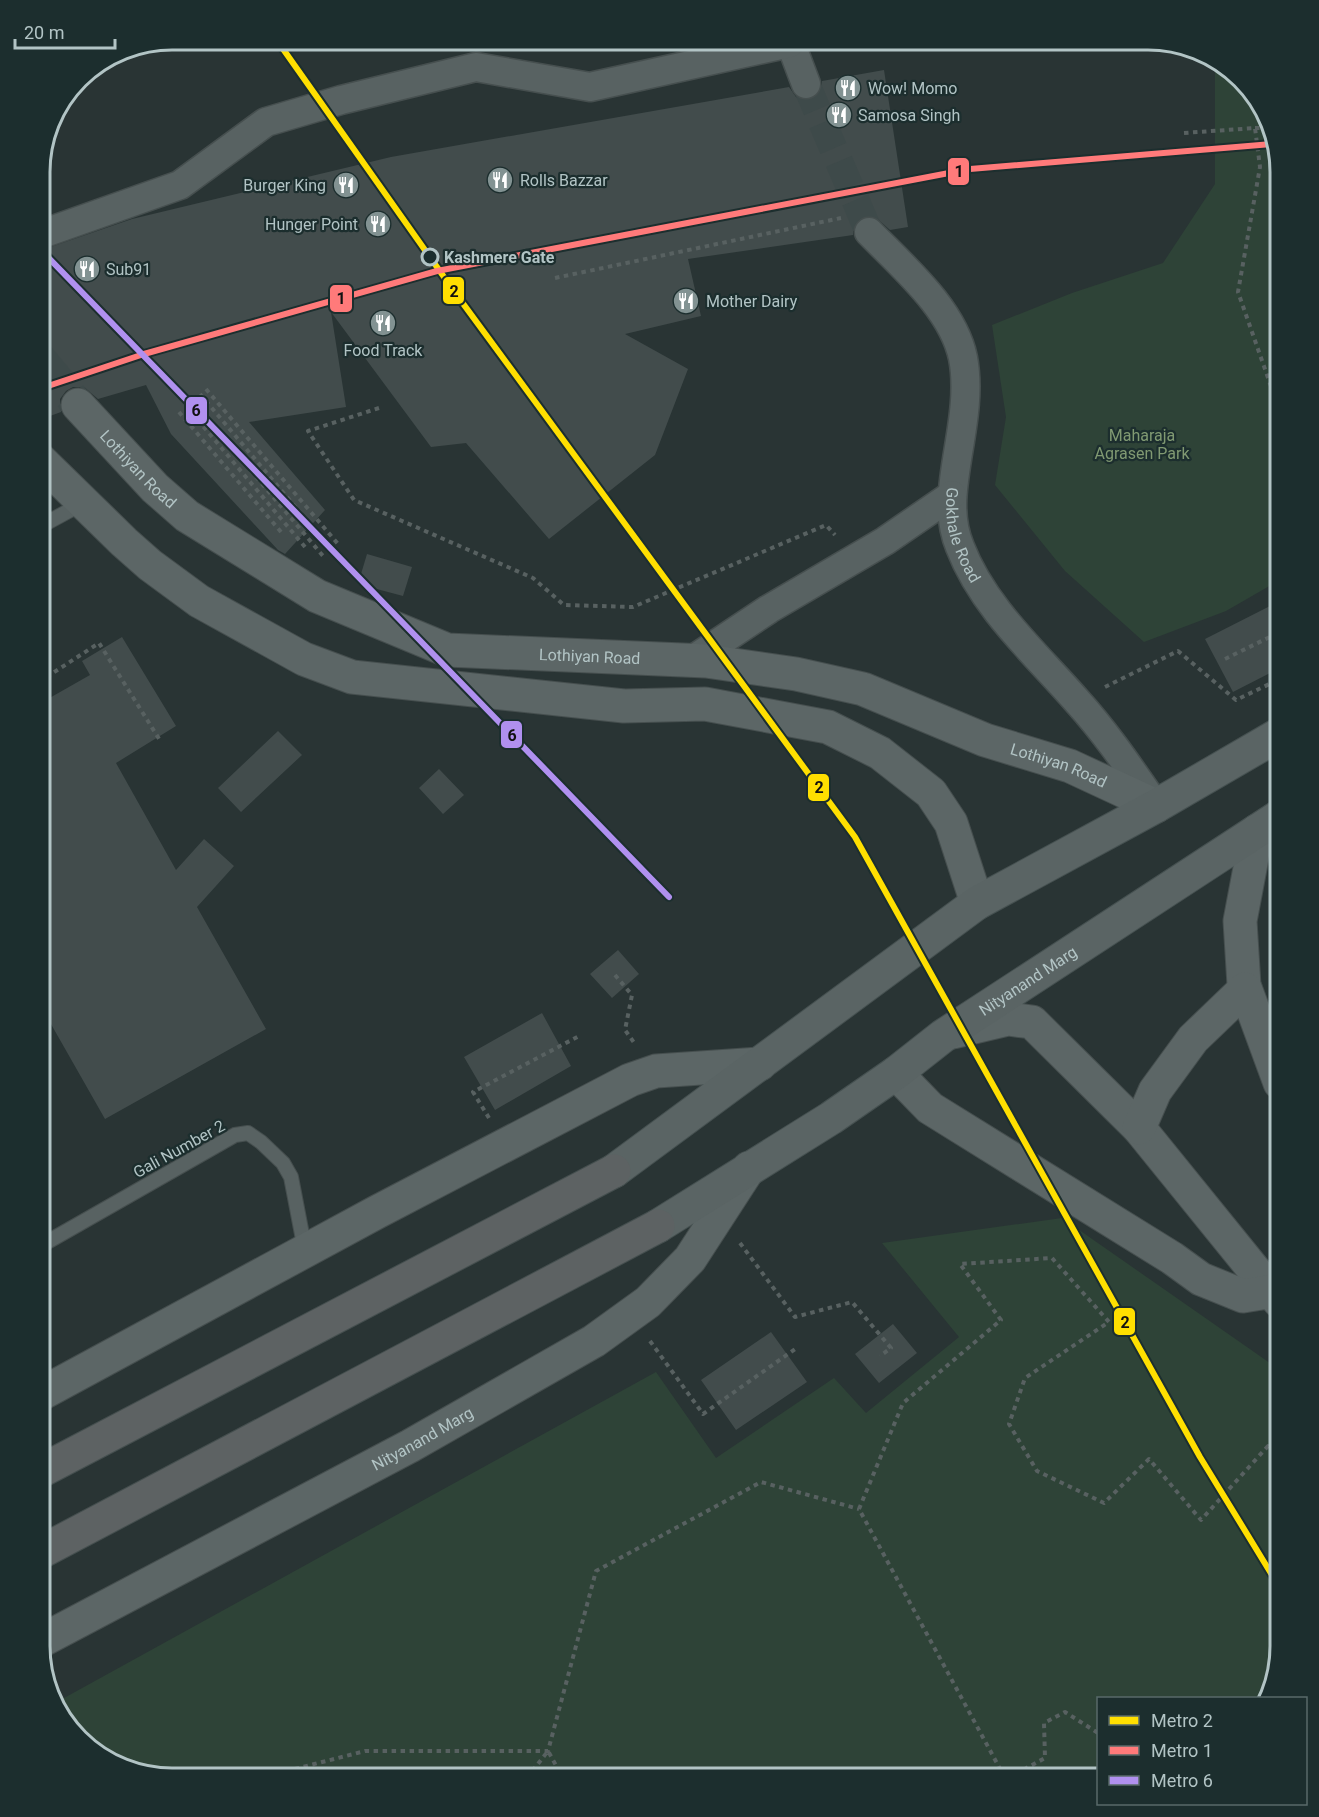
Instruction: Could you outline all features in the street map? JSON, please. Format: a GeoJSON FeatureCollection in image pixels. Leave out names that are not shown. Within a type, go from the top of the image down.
{"type":"FeatureCollection","features":[{"type":"Feature","properties":{"kind":"highway"},"geometry":{"type":"LineString","coordinates":[[50,1466],[614,1171]]}},
{"type":"Feature","properties":{"kind":"highway"},"geometry":{"type":"LineString","coordinates":[[50,1547],[658,1226]]}},
{"type":"Feature","properties":{"kind":"main road","name":"Lothiyan Road"},"geometry":{"type":"LineString","coordinates":[[78,405],[155,488],[187,516],[317,596],[447,650],[706,661],[796,674],[863,689],[985,740],[1070,766],[1156,806]]}},
{"type":"Feature","properties":{"kind":"main road"},"geometry":{"type":"LineString","coordinates":[[50,469],[86,502],[124,542],[150,565],[199,601],[304,659],[352,677],[624,706],[705,704],[828,727],[880,753],[931,793],[951,823],[977,903]]}},
{"type":"Feature","properties":{"kind":"main road"},"geometry":{"type":"LineString","coordinates":[[614,1171],[977,903],[1156,806],[1270,740]]}},
{"type":"Feature","properties":{"kind":"main road"},"geometry":{"type":"LineString","coordinates":[[1269,823],[1240,921],[1245,989],[1270,1056]]}},
{"type":"Feature","properties":{"kind":"main road","name":"Nityanand Marg"},"geometry":{"type":"LineString","coordinates":[[658,1226],[831,1118],[896,1073],[943,1036],[1269,823]]}},
{"type":"Feature","properties":{"kind":"main road"},"geometry":{"type":"LineString","coordinates":[[1139,1128],[1155,1090],[1193,1039],[1245,989]]}},
{"type":"Feature","properties":{"kind":"main road"},"geometry":{"type":"LineString","coordinates":[[943,1036],[961,1029],[1008,1019],[1032,1022],[1139,1128],[1270,1285]]}},
{"type":"Feature","properties":{"kind":"main road"},"geometry":{"type":"LineString","coordinates":[[50,1389],[305,1250],[630,1080],[656,1071],[760,1064]]}},
{"type":"Feature","properties":{"kind":"main road"},"geometry":{"type":"LineString","coordinates":[[896,1073],[930,1107],[1202,1279],[1244,1296],[1270,1294]]}},
{"type":"Feature","properties":{"kind":"main road","name":"Nityanand Marg"},"geometry":{"type":"LineString","coordinates":[[50,1636],[420,1440],[594,1341],[648,1302],[690,1259],[749,1168]]}},
{"type":"Feature","properties":{"kind":"street"},"geometry":{"type":"LineString","coordinates":[[50,231],[180,185],[266,122],[340,100],[477,67],[591,87],[750,50]]}},
{"type":"Feature","properties":{"kind":"street"},"geometry":{"type":"LineString","coordinates":[[793,50],[806,84]]}},
{"type":"Feature","properties":{"kind":"street","name":"Gokhale Road"},"geometry":{"type":"LineString","coordinates":[[860,224],[928,292],[953,331],[963,357],[965,380],[963,423],[952,495],[953,528],[969,570],[1030,651],[1078,701],[1118,750],[1156,806]]}},
{"type":"Feature","properties":{"kind":"street"},"geometry":{"type":"LineString","coordinates":[[691,661],[769,609],[885,541],[952,495]]}},
{"type":"Feature","properties":{"kind":"lane"},"geometry":{"type":"LineString","coordinates":[[50,521],[86,502]]}},
{"type":"Feature","properties":{"kind":"lane","name":"Gali Number 2"},"geometry":{"type":"LineString","coordinates":[[50,1240],[235,1135],[248,1133],[283,1163],[291,1177],[305,1250]]}},
{"type":"Feature","properties":{"kind":"path"},"geometry":{"type":"LineString","coordinates":[[1256,128],[1260,167],[1238,292],[1270,383]]}},
{"type":"Feature","properties":{"kind":"path"},"geometry":{"type":"LineString","coordinates":[[1184,133],[1261,128]]}},
{"type":"Feature","properties":{"kind":"path"},"geometry":{"type":"LineString","coordinates":[[555,278],[860,224]]}},
{"type":"Feature","properties":{"kind":"path"},"geometry":{"type":"LineString","coordinates":[[206,389],[338,544]]}},
{"type":"Feature","properties":{"kind":"path"},"geometry":{"type":"LineString","coordinates":[[200,394],[331,549]]}},
{"type":"Feature","properties":{"kind":"path"},"geometry":{"type":"LineString","coordinates":[[192,401],[323,556]]}},
{"type":"Feature","properties":{"kind":"path"},"geometry":{"type":"LineString","coordinates":[[186,406],[310,552]]}},
{"type":"Feature","properties":{"kind":"path"},"geometry":{"type":"LineString","coordinates":[[379,408],[308,431],[354,500],[533,579],[564,605],[633,607],[826,525],[856,558]]}},
{"type":"Feature","properties":{"kind":"path"},"geometry":{"type":"LineString","coordinates":[[179,412],[287,539]]}},
{"type":"Feature","properties":{"kind":"path"},"geometry":{"type":"LineString","coordinates":[[1225,659],[1270,637]]}},
{"type":"Feature","properties":{"kind":"path"},"geometry":{"type":"LineString","coordinates":[[50,675],[99,643],[161,742]]}},
{"type":"Feature","properties":{"kind":"path"},"geometry":{"type":"LineString","coordinates":[[1078,701],[1178,651],[1236,700],[1270,684]]}},
{"type":"Feature","properties":{"kind":"path"},"geometry":{"type":"LineString","coordinates":[[615,975],[632,994],[624,1030],[656,1071]]}},
{"type":"Feature","properties":{"kind":"path"},"geometry":{"type":"LineString","coordinates":[[504,1145],[473,1092],[581,1035]]}},
{"type":"Feature","properties":{"kind":"path"},"geometry":{"type":"LineString","coordinates":[[719,1214],[795,1317],[852,1302],[891,1348],[880,1356]]}},
{"type":"Feature","properties":{"kind":"path"},"geometry":{"type":"LineString","coordinates":[[859,1509],[903,1402],[1001,1320],[960,1264],[1052,1258],[1109,1322],[1025,1378],[1009,1424],[1038,1471],[1104,1503],[1149,1459],[1201,1520],[1268,1446],[1270,1448]]}},
{"type":"Feature","properties":{"kind":"path"},"geometry":{"type":"LineString","coordinates":[[631,1314],[703,1414],[798,1347]]}},
{"type":"Feature","properties":{"kind":"path"},"geometry":{"type":"LineString","coordinates":[[535,1767],[548,1751],[596,1571],[761,1482],[859,1509],[1000,1768]]}},
{"type":"Feature","properties":{"kind":"path"},"geometry":{"type":"LineString","coordinates":[[1026,1768],[1045,1758],[1044,1723],[1065,1712],[1097,1733]]}},
{"type":"Feature","properties":{"kind":"path"},"geometry":{"type":"LineString","coordinates":[[303,1767],[365,1751],[548,1751]]}},
{"type":"Feature","properties":{"kind":"path"},"geometry":{"type":"LineString","coordinates":[[548,1751],[557,1767]]}},
{"type":"Feature","properties":{"kind":"green space","name":"Maharaja Agrasen Park"},"geometry":{"type":"Polygon","coordinates":[[[1215,70],[1234,85],[1253,111],[1265,140],[1270,172],[1270,586],[1226,611],[1144,642],[1065,571],[995,485],[1006,417],[992,325],[1072,293],[1163,263],[1215,184],[1215,70]]]}},
{"type":"Feature","properties":{"kind":"green space"},"geometry":{"type":"Polygon","coordinates":[[[1062,1218],[1270,1363],[1270,1646],[1265,1677],[1258,1697],[1097,1697],[1097,1768],[164,1767],[132,1761],[104,1747],[80,1726],[70,1713],[62,1699],[656,1372],[716,1458],[834,1378],[866,1413],[959,1337],[882,1243],[1062,1218]]]}},
{"type":"Feature","properties":{"kind":"building","name":"Kashmere Gate"},"geometry":{"type":"Polygon","coordinates":[[[884,70],[908,227],[890,230],[874,216],[865,216],[853,227],[853,235],[688,259],[701,316],[625,334],[688,369],[655,455],[549,539],[466,443],[431,447],[331,312],[346,407],[249,422],[325,510],[285,554],[278,550],[171,434],[146,385],[98,399],[84,387],[73,387],[66,391],[60,399],[61,412],[50,416],[50,247],[132,219],[391,157],[789,87],[796,97],[811,100],[819,94],[822,81],[884,70]]]}},
{"type":"Feature","properties":{"kind":"building"},"geometry":{"type":"Polygon","coordinates":[[[367,554],[412,567],[403,596],[358,584],[367,554]]]}},
{"type":"Feature","properties":{"kind":"building"},"geometry":{"type":"Polygon","coordinates":[[[1270,606],[1270,673],[1233,692],[1205,639],[1270,606]]]}},
{"type":"Feature","properties":{"kind":"building"},"geometry":{"type":"Polygon","coordinates":[[[122,637],[176,726],[116,763],[176,870],[204,839],[234,866],[197,907],[266,1029],[105,1119],[50,1022],[50,698],[90,675],[82,661],[122,637]]]}},
{"type":"Feature","properties":{"kind":"building"},"geometry":{"type":"Polygon","coordinates":[[[278,731],[302,755],[241,812],[218,788],[278,731]]]}},
{"type":"Feature","properties":{"kind":"building"},"geometry":{"type":"Polygon","coordinates":[[[439,769],[464,795],[443,814],[419,788],[439,769]]]}},
{"type":"Feature","properties":{"kind":"building"},"geometry":{"type":"Polygon","coordinates":[[[618,950],[639,974],[612,998],[590,974],[618,950]]]}},
{"type":"Feature","properties":{"kind":"building"},"geometry":{"type":"Polygon","coordinates":[[[542,1013],[571,1066],[495,1110],[464,1057],[542,1013]]]}},
{"type":"Feature","properties":{"kind":"building"},"geometry":{"type":"Polygon","coordinates":[[[893,1324],[917,1353],[879,1383],[855,1354],[893,1324]]]}},
{"type":"Feature","properties":{"kind":"building"},"geometry":{"type":"Polygon","coordinates":[[[771,1332],[807,1382],[736,1430],[701,1380],[771,1332]]]}},
{"type":"Feature","properties":{"kind":"tunnel"},"geometry":{"type":"LineString","coordinates":[[806,84],[869,232]]}},
{"type":"Feature","properties":{"kind":"tunnel"},"geometry":{"type":"LineString","coordinates":[[50,371],[78,405]]}},
{"type":"Feature","properties":{"kind":"metro line","name":"2"},"geometry":{"type":"LineString","coordinates":[[284,50],[456,294],[855,837],[1200,1457],[1270,1572]]}},
{"type":"Feature","properties":{"kind":"metro line","name":"1"},"geometry":{"type":"LineString","coordinates":[[50,385],[144,354],[437,271],[970,169],[1266,145]]}},
{"type":"Feature","properties":{"kind":"metro line","name":"6"},"geometry":{"type":"LineString","coordinates":[[50,259],[669,897]]}},
{"type":"Feature","properties":{"kind":"place","name":"Wow! Momo"},"geometry":{"type":"Point","coordinates":[848,88]}},
{"type":"Feature","properties":{"kind":"place","name":"Samosa Singh"},"geometry":{"type":"Point","coordinates":[839,115]}},
{"type":"Feature","properties":{"kind":"place","name":"Rolls Bazzar"},"geometry":{"type":"Point","coordinates":[500,180]}},
{"type":"Feature","properties":{"kind":"place","name":"Burger King"},"geometry":{"type":"Point","coordinates":[346,185]}},
{"type":"Feature","properties":{"kind":"place","name":"Hunger Point"},"geometry":{"type":"Point","coordinates":[378,224]}},
{"type":"Feature","properties":{"kind":"place","name":"Kashmere Gate"},"geometry":{"type":"Point","coordinates":[430,257]}},
{"type":"Feature","properties":{"kind":"place","name":"Sub91"},"geometry":{"type":"Point","coordinates":[87,269]}},
{"type":"Feature","properties":{"kind":"place","name":"Mother Dairy"},"geometry":{"type":"Point","coordinates":[686,301]}},
{"type":"Feature","properties":{"kind":"place","name":"Food Track"},"geometry":{"type":"Point","coordinates":[383,323]}}]}
